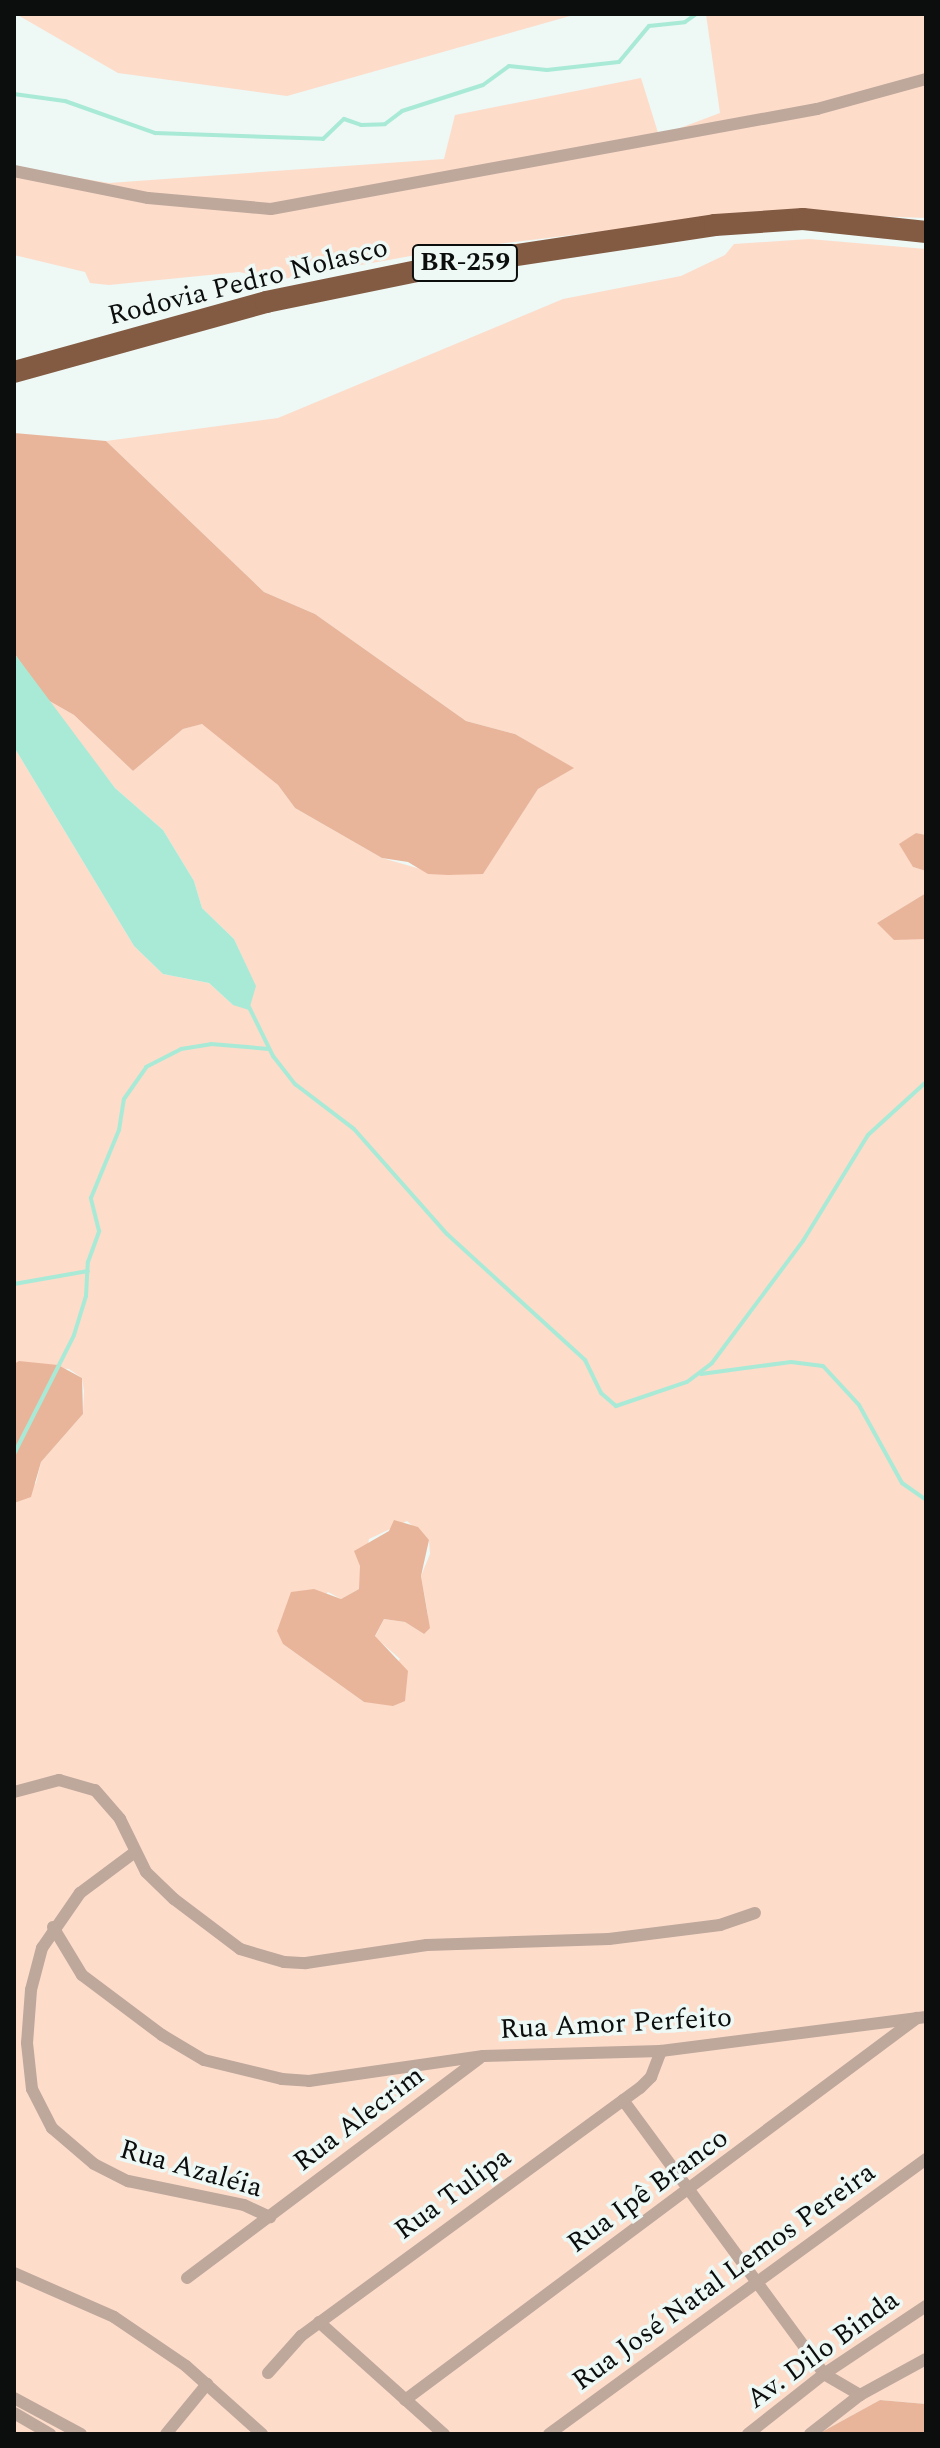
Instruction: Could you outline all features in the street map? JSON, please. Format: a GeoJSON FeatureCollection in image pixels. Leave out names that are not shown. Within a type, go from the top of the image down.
{"type":"FeatureCollection","features":[{"type":"Feature","properties":{"kind":"highway","name":"Rodovia Pedro Nolasco"},"geometry":{"type":"LineString","coordinates":[[14,372],[266,302],[461,263],[715,225],[803,219],[926,232]]}},
{"type":"Feature","properties":{"kind":"street"},"geometry":{"type":"LineString","coordinates":[[14,171],[148,198],[271,209],[817,109],[926,79]]}},
{"type":"Feature","properties":{"kind":"street"},"geometry":{"type":"LineString","coordinates":[[14,1792],[59,1780],[95,1790],[120,1819],[146,1872],[222,1937],[284,1962],[306,1963],[427,1945],[609,1939],[720,1925],[755,1913]]}},
{"type":"Feature","properties":{"kind":"street","name":"Rua Azaléia"},"geometry":{"type":"LineString","coordinates":[[135,1852],[80,1893],[53,1927],[31,1990],[27,2043],[32,2089],[52,2128],[94,2164],[128,2181],[244,2205],[270,2217]]}},
{"type":"Feature","properties":{"kind":"street","name":"Rua Amor Perfeito"},"geometry":{"type":"LineString","coordinates":[[53,1927],[82,1975],[204,2060],[248,2074],[309,2081],[483,2056],[661,2051],[922,2018]]}},
{"type":"Feature","properties":{"kind":"street","name":"Rua Ipê Branco"},"geometry":{"type":"LineString","coordinates":[[405,2400],[922,2018]]}},
{"type":"Feature","properties":{"kind":"street","name":"Rua Tulipa"},"geometry":{"type":"LineString","coordinates":[[268,2373],[285,2349],[319,2322],[623,2100],[651,2077],[661,2051]]}},
{"type":"Feature","properties":{"kind":"street","name":"Rua Alecrim"},"geometry":{"type":"LineString","coordinates":[[187,2278],[483,2056]]}},
{"type":"Feature","properties":{"kind":"street"},"geometry":{"type":"LineString","coordinates":[[623,2100],[691,2188],[824,2374],[860,2395]]}},
{"type":"Feature","properties":{"kind":"street","name":"Rua José Natal Lemos Pereira"},"geometry":{"type":"LineString","coordinates":[[549,2434],[926,2159]]}},
{"type":"Feature","properties":{"kind":"street"},"geometry":{"type":"LineString","coordinates":[[14,2273],[114,2317],[186,2366],[262,2434]]}},
{"type":"Feature","properties":{"kind":"street","name":"Av. Dilo Binda"},"geometry":{"type":"LineString","coordinates":[[748,2434],[824,2374],[926,2306]]}},
{"type":"Feature","properties":{"kind":"street"},"geometry":{"type":"LineString","coordinates":[[319,2322],[444,2434]]}},
{"type":"Feature","properties":{"kind":"street","name":"Av. Dilo Binda"},"geometry":{"type":"LineString","coordinates":[[810,2434],[860,2395],[926,2359]]}},
{"type":"Feature","properties":{"kind":"street"},"geometry":{"type":"LineString","coordinates":[[166,2434],[207,2384]]}},
{"type":"Feature","properties":{"kind":"street"},"geometry":{"type":"LineString","coordinates":[[14,2398],[81,2434]]}},
{"type":"Feature","properties":{"kind":"street"},"geometry":{"type":"LineString","coordinates":[[14,2413],[50,2434]]}},
{"type":"Feature","properties":{"kind":"shaded area"},"geometry":{"type":"Polygon","coordinates":[[[16,14],[577,14],[287,96],[118,73],[16,14]]]}},
{"type":"Feature","properties":{"kind":"shaded area"},"geometry":{"type":"Polygon","coordinates":[[[706,14],[926,14],[926,218],[793,213],[647,226],[438,251],[278,280],[239,272],[109,285],[90,283],[85,272],[14,255],[14,167],[109,183],[444,159],[455,115],[641,78],[659,136],[720,113],[706,14]]]}},
{"type":"Feature","properties":{"kind":"shaded area"},"geometry":{"type":"Polygon","coordinates":[[[809,239],[926,249],[926,835],[915,833],[913,867],[926,871],[926,893],[877,923],[926,939],[926,2404],[880,2400],[818,2434],[14,2434],[14,1503],[36,1483],[41,1462],[83,1414],[84,1391],[82,1378],[69,1369],[14,1364],[14,747],[134,946],[163,974],[209,983],[233,1005],[251,997],[251,977],[234,939],[202,908],[194,881],[163,830],[115,788],[46,699],[74,715],[133,771],[183,729],[201,724],[211,728],[278,785],[295,808],[382,858],[438,874],[483,873],[538,789],[573,768],[515,734],[466,721],[315,614],[264,592],[106,441],[278,418],[563,299],[681,276],[725,255],[734,244],[809,239]],[[407,1521],[369,1539],[359,1589],[341,1599],[328,1592],[283,1644],[364,1702],[400,1659],[375,1637],[384,1619],[405,1622],[424,1634],[428,1615],[421,1576],[430,1554],[429,1540],[407,1521]]]}},
{"type":"Feature","properties":{"kind":"shaded area"},"geometry":{"type":"Polygon","coordinates":[[[14,433],[106,441],[264,592],[315,614],[466,721],[515,734],[574,768],[538,789],[483,874],[448,875],[428,874],[408,862],[382,858],[295,808],[278,785],[202,724],[183,729],[133,771],[74,715],[46,699],[14,653],[14,433]]]}},
{"type":"Feature","properties":{"kind":"shaded area"},"geometry":{"type":"Polygon","coordinates":[[[14,653],[115,788],[163,830],[194,881],[202,908],[234,939],[256,986],[249,1010],[233,1005],[209,983],[163,974],[134,946],[14,747],[14,653]]]}},
{"type":"Feature","properties":{"kind":"shaded area"},"geometry":{"type":"Polygon","coordinates":[[[916,833],[926,835],[926,871],[913,867],[899,844],[916,833]]]}},
{"type":"Feature","properties":{"kind":"shaded area"},"geometry":{"type":"Polygon","coordinates":[[[926,893],[926,939],[894,940],[877,923],[926,893]]]}},
{"type":"Feature","properties":{"kind":"shaded area"},"geometry":{"type":"Polygon","coordinates":[[[19,1361],[58,1365],[82,1378],[83,1414],[41,1462],[31,1497],[14,1503],[14,1364],[19,1361]]]}},
{"type":"Feature","properties":{"kind":"shaded area"},"geometry":{"type":"Polygon","coordinates":[[[394,1520],[418,1527],[429,1540],[421,1576],[430,1628],[424,1634],[405,1622],[384,1619],[375,1636],[408,1671],[405,1701],[393,1706],[364,1702],[283,1644],[277,1631],[291,1592],[314,1589],[341,1599],[359,1589],[360,1566],[354,1551],[389,1531],[394,1520]]]}},
{"type":"Feature","properties":{"kind":"shaded area"},"geometry":{"type":"Polygon","coordinates":[[[880,2400],[926,2404],[926,2434],[818,2434],[880,2400]]]}},
{"type":"Feature","properties":{"kind":"waterway"},"geometry":{"type":"LineString","coordinates":[[14,94],[65,101],[155,133],[323,139],[344,119],[361,125],[385,124],[402,111],[483,85],[509,66],[547,70],[619,62],[649,26],[685,22],[696,14]]}},
{"type":"Feature","properties":{"kind":"waterway"},"geometry":{"type":"LineString","coordinates":[[704,14],[718,14]]}},
{"type":"Feature","properties":{"kind":"waterway"},"geometry":{"type":"LineString","coordinates":[[249,1007],[273,1056],[295,1084],[354,1129],[447,1234],[585,1360],[601,1393],[616,1406],[687,1382],[712,1363],[803,1241],[868,1135],[926,1082]]}},
{"type":"Feature","properties":{"kind":"waterway"},"geometry":{"type":"LineString","coordinates":[[14,1454],[74,1335],[86,1296],[88,1262],[99,1231],[91,1198],[119,1130],[124,1099],[146,1067],[181,1049],[211,1044],[269,1049]]}},
{"type":"Feature","properties":{"kind":"waterway"},"geometry":{"type":"LineString","coordinates":[[14,1284],[88,1271]]}},
{"type":"Feature","properties":{"kind":"waterway"},"geometry":{"type":"LineString","coordinates":[[701,1374],[791,1362],[823,1366],[859,1405],[902,1483],[926,1500]]}}]}
